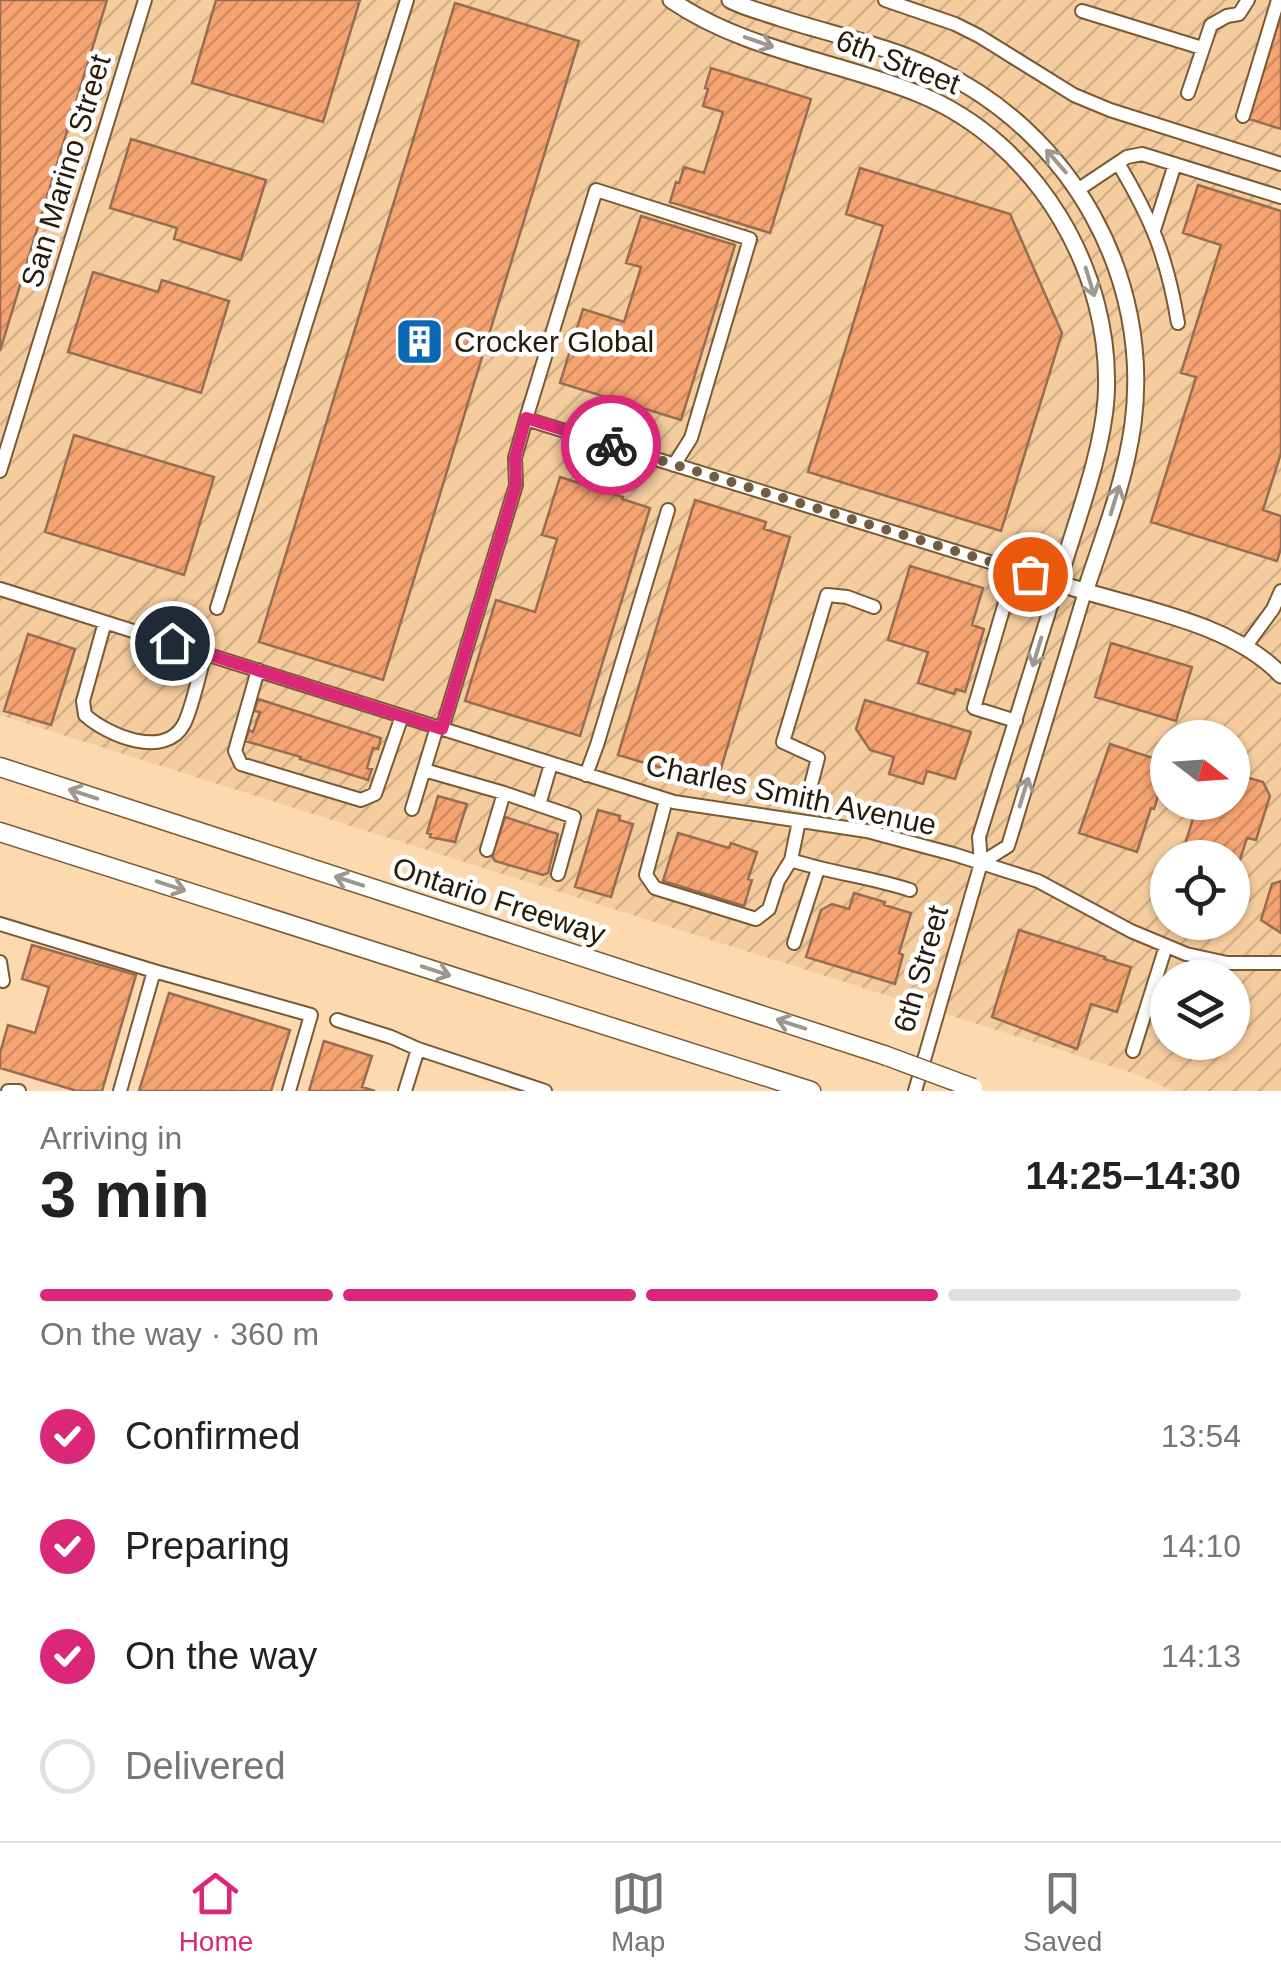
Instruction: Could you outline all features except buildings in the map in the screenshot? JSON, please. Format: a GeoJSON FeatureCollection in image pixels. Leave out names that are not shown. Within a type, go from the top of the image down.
{"type":"FeatureCollection","features":[{"type":"Feature","properties":{"kind":"highway","name":"Ontario Freeway"},"geometry":{"type":"LineString","coordinates":[[0,767],[884,1054],[976,1090]]}},
{"type":"Feature","properties":{"kind":"highway"},"geometry":{"type":"LineString","coordinates":[[0,832],[811,1091]]}},
{"type":"Feature","properties":{"kind":"main road","name":"6th Street"},"geometry":{"type":"LineString","coordinates":[[672,0],[720,28],[894,85],[939,104],[994,139],[1046,194],[1084,265],[1098,308],[1106,368],[1106,402],[1098,447],[1058,583]]}},
{"type":"Feature","properties":{"kind":"main road","name":"6th Street"},"geometry":{"type":"LineString","coordinates":[[730,0],[919,61],[953,77],[1010,114],[1051,154],[1079,189],[1105,237],[1118,272],[1128,308],[1136,367],[1132,428],[1125,462],[1084,592]]}},
{"type":"Feature","properties":{"kind":"main road"},"geometry":{"type":"LineString","coordinates":[[1058,583],[1192,624],[1245,647],[1281,674]]}},
{"type":"Feature","properties":{"kind":"street","name":"San Marino Street"},"geometry":{"type":"LineString","coordinates":[[0,471],[145,0]]}},
{"type":"Feature","properties":{"kind":"street"},"geometry":{"type":"LineString","coordinates":[[217,608],[407,0]]}},
{"type":"Feature","properties":{"kind":"street"},"geometry":{"type":"LineString","coordinates":[[885,0],[979,36],[1074,95],[1110,110],[1281,164]]}},
{"type":"Feature","properties":{"kind":"street"},"geometry":{"type":"LineString","coordinates":[[1188,94],[1210,25],[1239,14],[1248,0]]}},
{"type":"Feature","properties":{"kind":"street"},"geometry":{"type":"LineString","coordinates":[[1243,116],[1278,0]]}},
{"type":"Feature","properties":{"kind":"street"},"geometry":{"type":"LineString","coordinates":[[1082,11],[1202,48]]}},
{"type":"Feature","properties":{"kind":"street"},"geometry":{"type":"LineString","coordinates":[[1079,189],[1128,156],[1142,154],[1281,197]]}},
{"type":"Feature","properties":{"kind":"street"},"geometry":{"type":"LineString","coordinates":[[1118,163],[1154,230],[1171,281],[1178,323]]}},
{"type":"Feature","properties":{"kind":"street"},"geometry":{"type":"LineString","coordinates":[[1154,230],[1174,164]]}},
{"type":"Feature","properties":{"kind":"street"},"geometry":{"type":"LineString","coordinates":[[412,810],[516,485],[515,458],[596,190],[750,239],[690,438],[674,465]]}},
{"type":"Feature","properties":{"kind":"street"},"geometry":{"type":"LineString","coordinates":[[526,418],[1058,583]]}},
{"type":"Feature","properties":{"kind":"street"},"geometry":{"type":"LineString","coordinates":[[586,774],[668,510]]}},
{"type":"Feature","properties":{"kind":"street","name":"6th Street"},"geometry":{"type":"LineString","coordinates":[[915,1091],[981,863],[979,837],[1058,583]]}},
{"type":"Feature","properties":{"kind":"street","name":"Charles Smith Avenue"},"geometry":{"type":"LineString","coordinates":[[0,589],[666,800],[868,830],[981,863],[1054,888],[1132,931],[1186,954],[1228,963],[1281,962]]}},
{"type":"Feature","properties":{"kind":"street","name":"6th Street"},"geometry":{"type":"LineString","coordinates":[[981,863],[1008,846],[1084,592]]}},
{"type":"Feature","properties":{"kind":"street"},"geometry":{"type":"LineString","coordinates":[[1245,647],[1281,592]]}},
{"type":"Feature","properties":{"kind":"street"},"geometry":{"type":"LineString","coordinates":[[812,780],[818,758],[783,742],[828,595],[874,607]]}},
{"type":"Feature","properties":{"kind":"street"},"geometry":{"type":"LineString","coordinates":[[1007,596],[974,708],[1016,721]]}},
{"type":"Feature","properties":{"kind":"street"},"geometry":{"type":"LineString","coordinates":[[104,622],[83,700],[85,715],[100,728],[137,740],[167,740],[176,734],[184,723],[205,654]]}},
{"type":"Feature","properties":{"kind":"street"},"geometry":{"type":"LineString","coordinates":[[258,670],[235,751],[241,764],[361,800],[375,794],[402,716]]}},
{"type":"Feature","properties":{"kind":"street"},"geometry":{"type":"LineString","coordinates":[[539,804],[551,764]]}},
{"type":"Feature","properties":{"kind":"street"},"geometry":{"type":"LineString","coordinates":[[424,770],[574,818],[558,874]]}},
{"type":"Feature","properties":{"kind":"street"},"geometry":{"type":"LineString","coordinates":[[487,850],[504,793]]}},
{"type":"Feature","properties":{"kind":"street"},"geometry":{"type":"LineString","coordinates":[[666,800],[646,875],[655,888],[756,919],[768,910],[790,860],[799,820]]}},
{"type":"Feature","properties":{"kind":"street"},"geometry":{"type":"LineString","coordinates":[[790,860],[910,890]]}},
{"type":"Feature","properties":{"kind":"street"},"geometry":{"type":"LineString","coordinates":[[794,943],[818,868]]}},
{"type":"Feature","properties":{"kind":"street"},"geometry":{"type":"LineString","coordinates":[[0,924],[311,1015],[289,1091]]}},
{"type":"Feature","properties":{"kind":"street"},"geometry":{"type":"LineString","coordinates":[[1132,1051],[1166,946]]}},
{"type":"Feature","properties":{"kind":"street"},"geometry":{"type":"LineString","coordinates":[[0,962],[3,981]]}},
{"type":"Feature","properties":{"kind":"street"},"geometry":{"type":"LineString","coordinates":[[120,1091],[154,970]]}},
{"type":"Feature","properties":{"kind":"street"},"geometry":{"type":"LineString","coordinates":[[337,1020],[545,1091]]}},
{"type":"Feature","properties":{"kind":"street"},"geometry":{"type":"LineString","coordinates":[[404,1091],[418,1049]]}},
{"type":"Feature","properties":{"kind":"street"},"geometry":{"type":"LineString","coordinates":[[8,1091],[18,1091]]}},
{"type":"Feature","properties":{"kind":"shaded area"},"geometry":{"type":"Polygon","coordinates":[[[0,0],[1281,0],[1281,1091],[1173,1091],[1139,1075],[0,715],[0,0]]]}},
{"type":"Feature","properties":{"kind":"way so far"},"geometry":{"type":"LineString","coordinates":[[611,445],[1030,574]]}},
{"type":"Feature","properties":{"kind":"place","name":"Crocker Global"},"geometry":{"type":"Point","coordinates":[419,342]}},
{"type":"Feature","properties":{"kind":"route"},"geometry":{"type":"LineString","coordinates":[[172,643],[442,729],[516,485],[515,458],[526,418],[611,445]]}}]}
